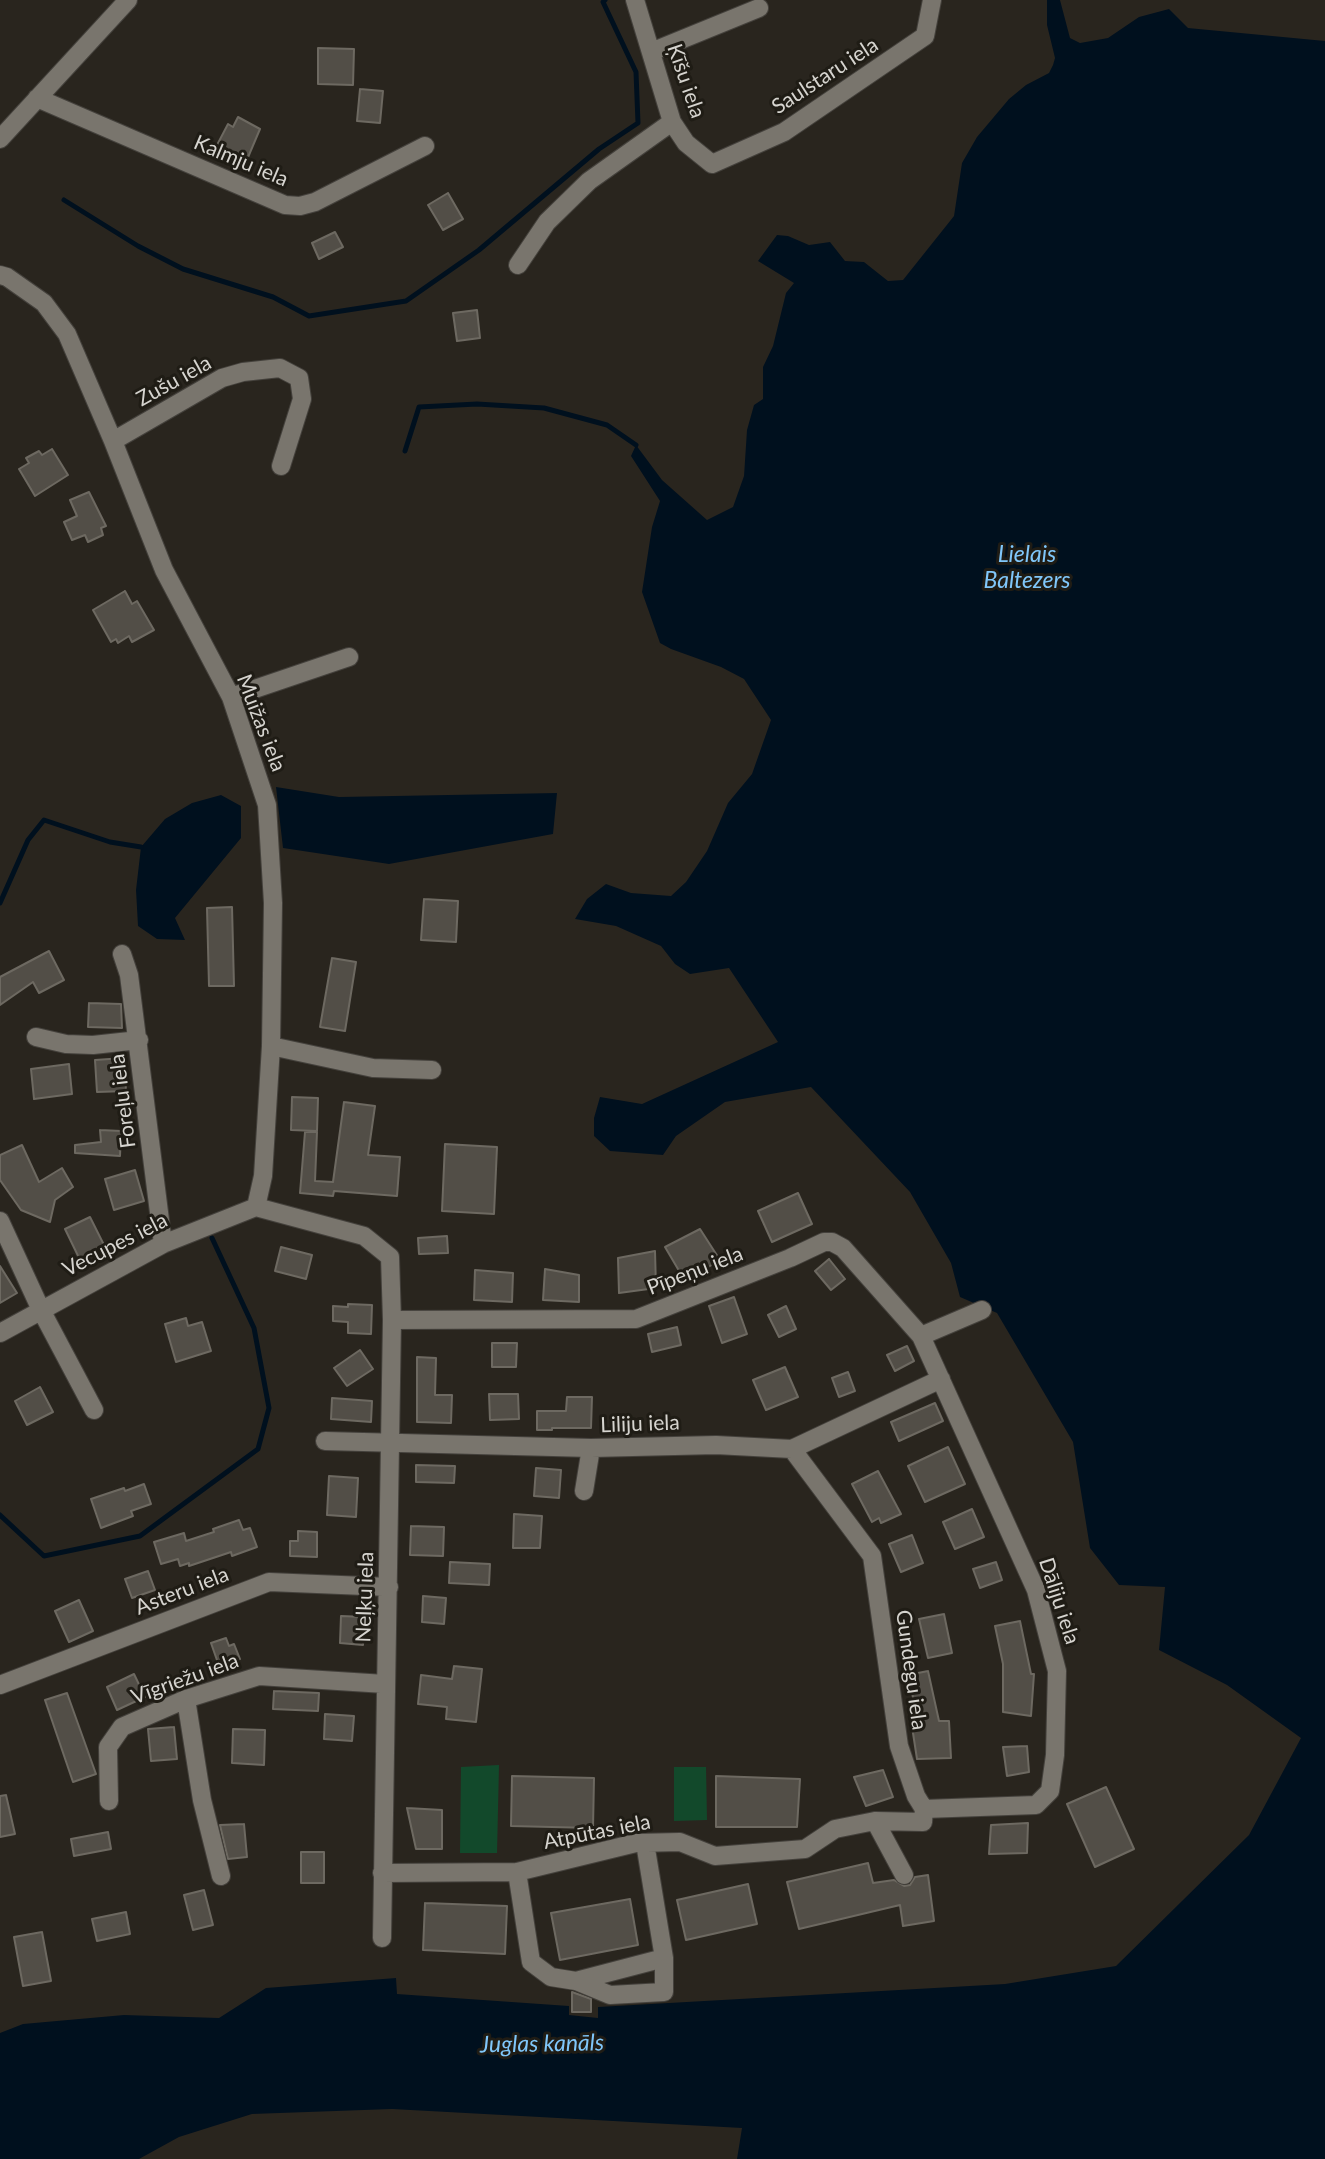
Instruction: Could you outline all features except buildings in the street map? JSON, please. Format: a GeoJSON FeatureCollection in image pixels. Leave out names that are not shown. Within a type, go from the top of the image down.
{"type":"FeatureCollection","features":[{"type":"Feature","properties":{"kind":"street"},"geometry":{"type":"LineString","coordinates":[[0,139],[128,0]]}},
{"type":"Feature","properties":{"kind":"street","name":"Ķīšu iela"},"geometry":{"type":"LineString","coordinates":[[635,0],[672,122],[686,143],[712,164]]}},
{"type":"Feature","properties":{"kind":"street","name":"Saulstaru iela"},"geometry":{"type":"LineString","coordinates":[[712,164],[784,132],[925,36],[932,0]]}},
{"type":"Feature","properties":{"kind":"street"},"geometry":{"type":"LineString","coordinates":[[651,52],[759,8]]}},
{"type":"Feature","properties":{"kind":"street","name":"Kalmju iela"},"geometry":{"type":"LineString","coordinates":[[37,98],[285,205],[300,206],[315,202],[425,146]]}},
{"type":"Feature","properties":{"kind":"street"},"geometry":{"type":"LineString","coordinates":[[518,265],[547,222],[589,181],[672,122]]}},
{"type":"Feature","properties":{"kind":"street","name":"Muižas iela"},"geometry":{"type":"LineString","coordinates":[[0,275],[7,276],[44,303],[67,334],[164,570],[231,697],[267,806],[273,903],[271,1046],[263,1176],[256,1207]]}},
{"type":"Feature","properties":{"kind":"street","name":"Zušu iela"},"geometry":{"type":"LineString","coordinates":[[113,441],[222,378],[280,368],[299,378],[302,399],[281,466]]}},
{"type":"Feature","properties":{"kind":"street"},"geometry":{"type":"LineString","coordinates":[[231,697],[349,657]]}},
{"type":"Feature","properties":{"kind":"street","name":"Foreļu iela"},"geometry":{"type":"LineString","coordinates":[[122,954],[130,975],[163,1244]]}},
{"type":"Feature","properties":{"kind":"street"},"geometry":{"type":"LineString","coordinates":[[36,1037],[66,1044],[93,1045],[139,1040]]}},
{"type":"Feature","properties":{"kind":"street"},"geometry":{"type":"LineString","coordinates":[[271,1046],[373,1068],[432,1070]]}},
{"type":"Feature","properties":{"kind":"street","name":"Vecupes iela"},"geometry":{"type":"LineString","coordinates":[[0,1333],[163,1244],[256,1207]]}},
{"type":"Feature","properties":{"kind":"street","name":"Neļķu iela"},"geometry":{"type":"LineString","coordinates":[[256,1207],[364,1236],[390,1257],[392,1320],[389,1587],[382,1938]]}},
{"type":"Feature","properties":{"kind":"street"},"geometry":{"type":"LineString","coordinates":[[0,1221],[41,1310],[94,1410]]}},
{"type":"Feature","properties":{"kind":"street","name":"Pīpeņu iela"},"geometry":{"type":"LineString","coordinates":[[392,1320],[636,1319],[824,1242],[832,1242],[843,1248],[921,1336],[940,1379]]}},
{"type":"Feature","properties":{"kind":"street"},"geometry":{"type":"LineString","coordinates":[[921,1336],[982,1310]]}},
{"type":"Feature","properties":{"kind":"street","name":"Liliju iela"},"geometry":{"type":"LineString","coordinates":[[325,1441],[592,1448],[716,1445],[792,1449],[940,1379]]}},
{"type":"Feature","properties":{"kind":"street","name":"Dāliju iela"},"geometry":{"type":"LineString","coordinates":[[924,1808],[1036,1805],[1050,1791],[1055,1755],[1056,1671],[1036,1590],[940,1379]]}},
{"type":"Feature","properties":{"kind":"street"},"geometry":{"type":"LineString","coordinates":[[584,1491],[592,1448]]}},
{"type":"Feature","properties":{"kind":"street","name":"Gundegu iela"},"geometry":{"type":"LineString","coordinates":[[792,1449],[872,1556],[899,1746],[916,1796],[924,1808]]}},
{"type":"Feature","properties":{"kind":"street","name":"Asteru iela"},"geometry":{"type":"LineString","coordinates":[[0,1685],[269,1582],[389,1587]]}},
{"type":"Feature","properties":{"kind":"street","name":"Vīgriežu iela"},"geometry":{"type":"LineString","coordinates":[[109,1801],[108,1747],[122,1727],[186,1699],[259,1676],[385,1684]]}},
{"type":"Feature","properties":{"kind":"street"},"geometry":{"type":"LineString","coordinates":[[186,1699],[202,1800],[222,1876]]}},
{"type":"Feature","properties":{"kind":"street","name":"Atpūtas iela"},"geometry":{"type":"LineString","coordinates":[[382,1873],[516,1872],[645,1843],[680,1842],[715,1856],[805,1849],[835,1829],[875,1821],[923,1822],[924,1808]]}},
{"type":"Feature","properties":{"kind":"street"},"geometry":{"type":"LineString","coordinates":[[875,1821],[904,1875]]}},
{"type":"Feature","properties":{"kind":"street"},"geometry":{"type":"LineString","coordinates":[[516,1872],[531,1962],[551,1977],[576,1981],[610,1995],[664,1992],[664,1958],[645,1843]]}},
{"type":"Feature","properties":{"kind":"street"},"geometry":{"type":"LineString","coordinates":[[576,1981],[664,1958]]}},
{"type":"Feature","properties":{"kind":"green space"},"geometry":{"type":"Polygon","coordinates":[[[499,1765],[497,1853],[460,1853],[461,1767],[499,1765]]]}},
{"type":"Feature","properties":{"kind":"green space"},"geometry":{"type":"Polygon","coordinates":[[[674,1767],[706,1767],[707,1820],[674,1821],[674,1767]]]}},
{"type":"Feature","properties":{"kind":"water","name":"Lielais Baltezers"},"geometry":{"type":"Polygon","coordinates":[[[1047,0],[1060,0],[1070,38],[1080,43],[1108,38],[1139,17],[1169,9],[1188,28],[1325,41],[1325,2159],[737,2159],[742,2128],[392,2109],[252,2114],[179,2137],[139,2159],[0,2159],[0,2033],[23,2024],[124,2015],[219,2018],[266,1988],[396,1978],[397,1994],[569,2006],[569,2015],[598,2018],[598,2007],[1005,1984],[1116,1966],[1249,1835],[1301,1738],[1227,1685],[1159,1650],[1165,1587],[1119,1585],[1090,1548],[1073,1442],[997,1313],[960,1297],[951,1263],[910,1192],[811,1087],[725,1102],[676,1136],[663,1155],[610,1151],[594,1136],[594,1118],[600,1097],[642,1104],[778,1042],[729,968],[690,974],[675,964],[661,946],[616,926],[575,919],[587,899],[606,884],[631,893],[671,896],[686,882],[707,851],[728,803],[752,774],[771,720],[744,679],[660,643],[642,592],[652,527],[660,501],[631,456],[636,445],[662,480],[707,520],[733,507],[744,476],[747,430],[754,405],[763,399],[763,367],[773,346],[786,293],[794,283],[758,261],[777,235],[788,236],[809,245],[830,242],[845,261],[864,262],[888,281],[903,280],[954,216],[962,163],[977,137],[1009,99],[1026,85],[1049,73],[1055,58],[1047,25],[1047,0]]]}},
{"type":"Feature","properties":{"kind":"water"},"geometry":{"type":"Polygon","coordinates":[[[276,787],[339,797],[557,793],[553,834],[389,864],[283,848],[276,787]]]}},
{"type":"Feature","properties":{"kind":"water"},"geometry":{"type":"Polygon","coordinates":[[[221,795],[241,806],[241,838],[175,918],[185,940],[157,939],[138,926],[136,890],[141,847],[165,819],[192,803],[221,795]]]}},
{"type":"Feature","properties":{"kind":"waterway"},"geometry":{"type":"LineString","coordinates":[[64,200],[138,246],[183,269],[273,297],[309,316],[406,301],[479,250],[599,149],[638,123],[636,72],[603,2],[605,0]]}},
{"type":"Feature","properties":{"kind":"waterway"},"geometry":{"type":"LineString","coordinates":[[405,451],[419,407],[477,404],[544,408],[607,425],[636,445]]}},
{"type":"Feature","properties":{"kind":"waterway"},"geometry":{"type":"LineString","coordinates":[[0,903],[28,840],[44,820],[110,842],[141,847]]}},
{"type":"Feature","properties":{"kind":"waterway"},"geometry":{"type":"LineString","coordinates":[[0,1515],[44,1556],[140,1536],[258,1449],[269,1408],[254,1328],[212,1238]]}},
{"type":"Feature","properties":{"kind":"water label","name":"Juglas kanāls"},"geometry":{"type":"Point","coordinates":[542,2044]}}]}
